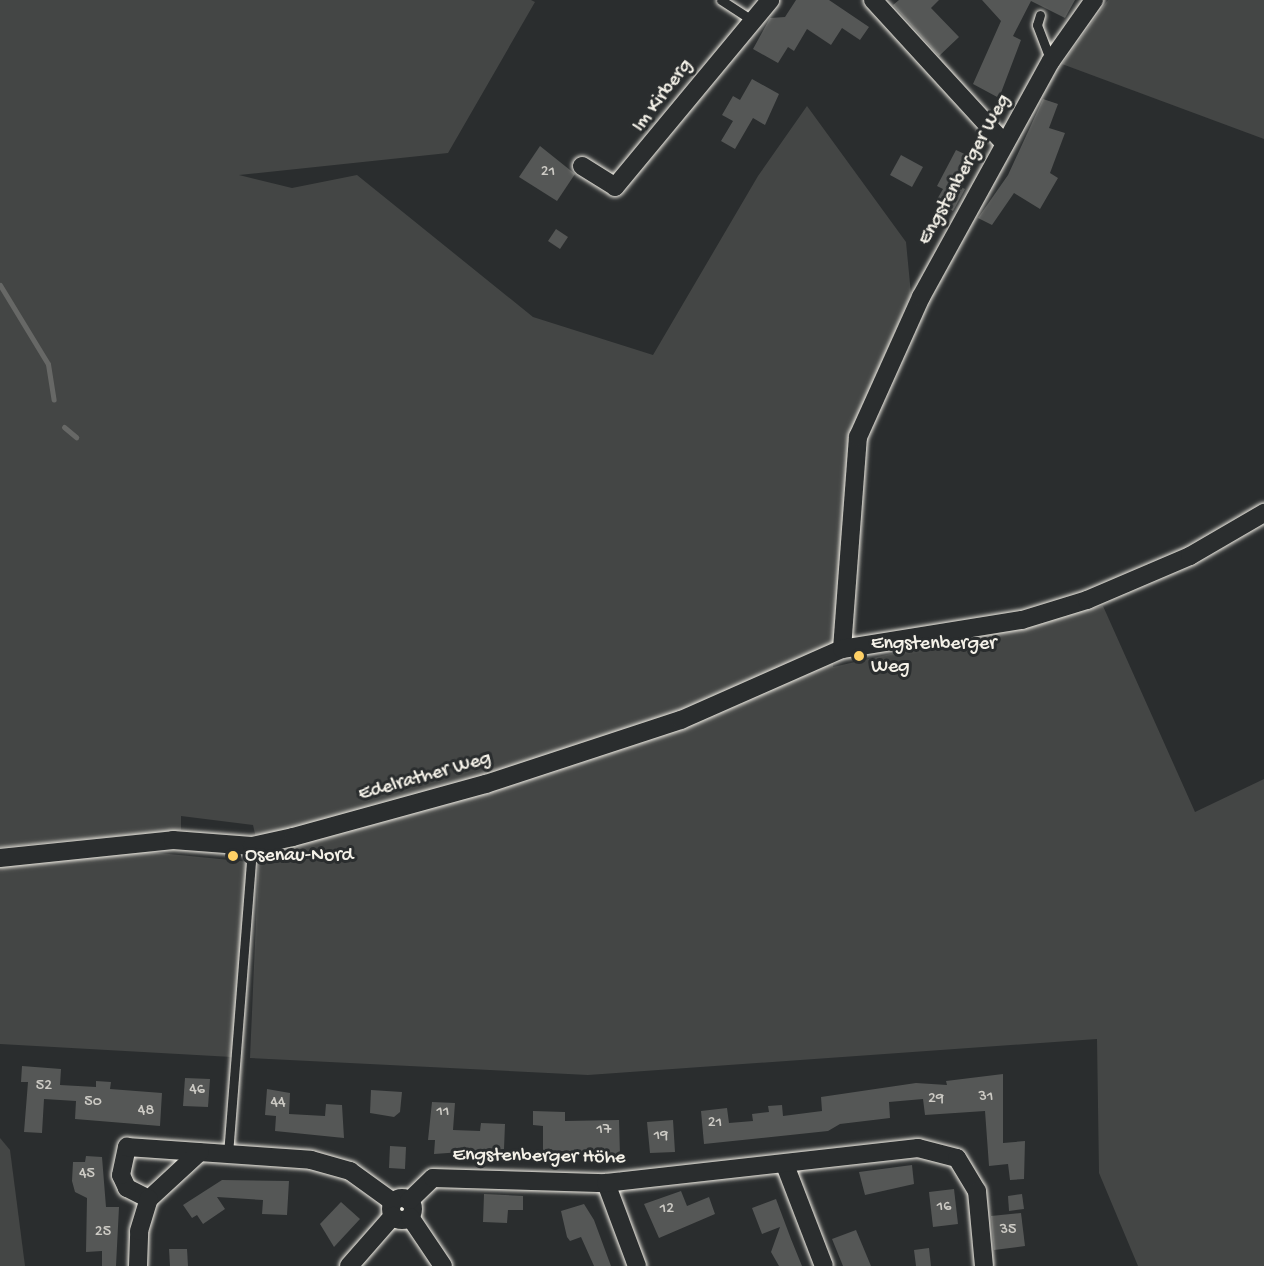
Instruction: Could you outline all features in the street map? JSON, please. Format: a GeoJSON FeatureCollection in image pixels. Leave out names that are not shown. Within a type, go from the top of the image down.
{"type":"FeatureCollection","features":[{"type":"Feature","properties":{"kind":"street","name":"Im Kirberg"},"geometry":{"type":"LineString","coordinates":[[582,166],[615,187],[641,162],[750,19],[770,0]]}},
{"type":"Feature","properties":{"kind":"street"},"geometry":{"type":"LineString","coordinates":[[873,0],[1005,144]]}},
{"type":"Feature","properties":{"kind":"street","name":"Engstenberger Weg"},"geometry":{"type":"LineString","coordinates":[[842,649],[858,437],[921,297],[1051,61],[1094,0]]}},
{"type":"Feature","properties":{"kind":"street","name":"Edelrather Weg"},"geometry":{"type":"LineString","coordinates":[[0,858],[173,840],[252,846],[486,784],[681,720],[842,649],[1012,622],[1076,603],[1190,556],[1264,513]]}},
{"type":"Feature","properties":{"kind":"street"},"geometry":{"type":"LineString","coordinates":[[149,1199],[127,1188],[121,1175],[127,1147],[310,1160],[350,1171],[401,1209],[443,1266]]}},
{"type":"Feature","properties":{"kind":"street","name":"Engstenberger Höhe"},"geometry":{"type":"LineString","coordinates":[[349,1266],[433,1178],[606,1183],[785,1165],[918,1148],[957,1158],[976,1191],[984,1266]]}},
{"type":"Feature","properties":{"kind":"street"},"geometry":{"type":"LineString","coordinates":[[138,1266],[139,1231],[149,1199],[200,1152]]}},
{"type":"Feature","properties":{"kind":"street"},"geometry":{"type":"LineString","coordinates":[[785,1165],[824,1266]]}},
{"type":"Feature","properties":{"kind":"street"},"geometry":{"type":"LineString","coordinates":[[606,1183],[637,1266]]}},
{"type":"Feature","properties":{"kind":"lane"},"geometry":{"type":"LineString","coordinates":[[721,0],[750,19]]}},
{"type":"Feature","properties":{"kind":"lane"},"geometry":{"type":"LineString","coordinates":[[1040,15],[1037,25],[1051,61]]}},
{"type":"Feature","properties":{"kind":"lane"},"geometry":{"type":"LineString","coordinates":[[228,1154],[252,846]]}},
{"type":"Feature","properties":{"kind":"shaded area"},"geometry":{"type":"Polygon","coordinates":[[[0,0],[531,0],[535,2],[448,153],[239,175],[292,188],[357,175],[533,317],[653,355],[758,176],[807,106],[906,242],[911,294],[850,435],[833,667],[1103,606],[1195,812],[1264,779],[1264,1266],[1138,1266],[1099,1173],[1097,1039],[588,1075],[250,1058],[259,851],[253,825],[181,816],[181,830],[0,847],[0,0]]]}},
{"type":"Feature","properties":{"kind":"shaded area"},"geometry":{"type":"Polygon","coordinates":[[[1108,0],[1264,0],[1264,139],[1062,64],[1108,0]]]}},
{"type":"Feature","properties":{"kind":"shaded area"},"geometry":{"type":"Polygon","coordinates":[[[139,851],[250,862],[232,1057],[0,1044],[0,865],[139,851]]]}},
{"type":"Feature","properties":{"kind":"shaded area"},"geometry":{"type":"Polygon","coordinates":[[[0,1138],[10,1150],[25,1266],[0,1266],[0,1138]]]}},
{"type":"Feature","properties":{"kind":"building"},"geometry":{"type":"Polygon","coordinates":[[[796,0],[829,0],[869,27],[860,40],[842,28],[831,45],[807,29],[794,51],[788,47],[778,63],[753,49],[770,18],[785,17],[796,0]]]}},
{"type":"Feature","properties":{"kind":"building"},"geometry":{"type":"Polygon","coordinates":[[[899,0],[939,0],[931,8],[959,37],[939,56],[893,5],[899,0]]]}},
{"type":"Feature","properties":{"kind":"building"},"geometry":{"type":"Polygon","coordinates":[[[982,0],[1075,0],[1065,18],[1031,1],[1013,36],[1021,40],[999,98],[973,84],[1001,21],[982,0]]]}},
{"type":"Feature","properties":{"kind":"building"},"geometry":{"type":"Polygon","coordinates":[[[752,79],[779,94],[765,125],[753,118],[735,149],[721,141],[733,121],[722,115],[733,96],[740,100],[752,79]]]}},
{"type":"Feature","properties":{"kind":"building"},"geometry":{"type":"Polygon","coordinates":[[[1043,99],[1058,104],[1049,128],[1065,133],[1050,173],[1058,178],[1040,209],[1014,193],[992,225],[978,218],[1008,175],[1043,99]]]}},
{"type":"Feature","properties":{"kind":"building"},"geometry":{"type":"Polygon","coordinates":[[[540,146],[575,174],[557,201],[519,177],[540,146]]]}},
{"type":"Feature","properties":{"kind":"building"},"geometry":{"type":"Polygon","coordinates":[[[956,150],[971,157],[957,185],[965,189],[953,211],[936,201],[943,189],[937,186],[956,150]]]}},
{"type":"Feature","properties":{"kind":"building"},"geometry":{"type":"Polygon","coordinates":[[[901,155],[923,167],[912,187],[890,175],[901,155]]]}},
{"type":"Feature","properties":{"kind":"building"},"geometry":{"type":"Polygon","coordinates":[[[556,229],[568,237],[560,249],[548,241],[556,229]]]}},
{"type":"Feature","properties":{"kind":"building"},"geometry":{"type":"Polygon","coordinates":[[[22,1066],[61,1069],[60,1085],[96,1087],[96,1081],[111,1082],[110,1089],[162,1093],[160,1126],[75,1119],[76,1101],[44,1099],[42,1133],[24,1132],[28,1082],[21,1082],[22,1066]]]}},
{"type":"Feature","properties":{"kind":"building"},"geometry":{"type":"Polygon","coordinates":[[[1003,1074],[1003,1143],[1025,1141],[1024,1179],[1010,1180],[1008,1164],[989,1166],[985,1111],[925,1115],[923,1099],[889,1102],[890,1118],[840,1124],[828,1131],[704,1144],[701,1111],[727,1108],[729,1123],[753,1121],[752,1114],[769,1112],[768,1106],[782,1105],[783,1116],[822,1111],[821,1097],[916,1083],[947,1085],[946,1081],[1003,1074]]]}},
{"type":"Feature","properties":{"kind":"building"},"geometry":{"type":"Polygon","coordinates":[[[185,1078],[210,1079],[208,1107],[183,1106],[185,1078]]]}},
{"type":"Feature","properties":{"kind":"building"},"geometry":{"type":"Polygon","coordinates":[[[267,1089],[290,1093],[289,1114],[325,1116],[326,1104],[342,1105],[344,1138],[275,1131],[276,1116],[265,1115],[267,1089]]]}},
{"type":"Feature","properties":{"kind":"building"},"geometry":{"type":"Polygon","coordinates":[[[371,1090],[402,1092],[400,1112],[394,1117],[370,1113],[371,1090]]]}},
{"type":"Feature","properties":{"kind":"building"},"geometry":{"type":"Polygon","coordinates":[[[432,1102],[455,1103],[453,1130],[480,1131],[481,1123],[505,1124],[504,1149],[434,1154],[435,1140],[428,1140],[432,1102]]]}},
{"type":"Feature","properties":{"kind":"building"},"geometry":{"type":"Polygon","coordinates":[[[533,1111],[565,1112],[565,1121],[619,1120],[620,1155],[543,1150],[543,1126],[533,1125],[533,1111]]]}},
{"type":"Feature","properties":{"kind":"building"},"geometry":{"type":"Polygon","coordinates":[[[673,1120],[675,1152],[650,1153],[647,1122],[673,1120]]]}},
{"type":"Feature","properties":{"kind":"building"},"geometry":{"type":"Polygon","coordinates":[[[390,1146],[406,1147],[405,1169],[389,1168],[390,1146]]]}},
{"type":"Feature","properties":{"kind":"building"},"geometry":{"type":"Polygon","coordinates":[[[86,1156],[102,1157],[106,1207],[119,1207],[116,1266],[102,1266],[102,1251],[86,1252],[87,1198],[75,1192],[72,1181],[73,1162],[85,1162],[86,1156]]]}},
{"type":"Feature","properties":{"kind":"building"},"geometry":{"type":"Polygon","coordinates":[[[912,1165],[914,1184],[865,1195],[859,1172],[912,1165]]]}},
{"type":"Feature","properties":{"kind":"building"},"geometry":{"type":"Polygon","coordinates":[[[222,1180],[289,1181],[287,1215],[262,1214],[263,1200],[217,1197],[225,1209],[203,1224],[197,1215],[192,1218],[183,1205],[222,1180]]]}},
{"type":"Feature","properties":{"kind":"building"},"geometry":{"type":"Polygon","coordinates":[[[954,1189],[958,1224],[933,1227],[929,1192],[954,1189]]]}},
{"type":"Feature","properties":{"kind":"building"},"geometry":{"type":"Polygon","coordinates":[[[681,1191],[687,1206],[709,1197],[715,1214],[659,1238],[644,1204],[681,1191]]]}},
{"type":"Feature","properties":{"kind":"building"},"geometry":{"type":"Polygon","coordinates":[[[484,1194],[523,1196],[523,1210],[508,1210],[507,1223],[483,1222],[484,1194]]]}},
{"type":"Feature","properties":{"kind":"building"},"geometry":{"type":"Polygon","coordinates":[[[1022,1194],[1024,1209],[1009,1211],[1008,1196],[1022,1194]]]}},
{"type":"Feature","properties":{"kind":"building"},"geometry":{"type":"Polygon","coordinates":[[[776,1199],[802,1266],[779,1266],[771,1252],[780,1227],[762,1234],[752,1208],[776,1199]]]}},
{"type":"Feature","properties":{"kind":"building"},"geometry":{"type":"Polygon","coordinates":[[[341,1202],[360,1219],[334,1247],[320,1224],[341,1202]]]}},
{"type":"Feature","properties":{"kind":"building"},"geometry":{"type":"Polygon","coordinates":[[[584,1204],[594,1220],[611,1266],[594,1266],[581,1237],[570,1241],[567,1237],[561,1211],[584,1204]]]}},
{"type":"Feature","properties":{"kind":"building"},"geometry":{"type":"Polygon","coordinates":[[[1021,1213],[1025,1246],[994,1250],[991,1216],[1021,1213]]]}},
{"type":"Feature","properties":{"kind":"building"},"geometry":{"type":"Polygon","coordinates":[[[856,1230],[871,1266],[843,1266],[832,1239],[856,1230]]]}},
{"type":"Feature","properties":{"kind":"building"},"geometry":{"type":"Polygon","coordinates":[[[929,1248],[931,1266],[916,1266],[914,1250],[929,1248]]]}},
{"type":"Feature","properties":{"kind":"building"},"geometry":{"type":"Polygon","coordinates":[[[169,1249],[187,1249],[188,1266],[170,1266],[169,1249]]]}},
{"type":"Feature","properties":{"kind":"waterway"},"geometry":{"type":"LineString","coordinates":[[0,285],[48,364],[54,400]]}},
{"type":"Feature","properties":{"kind":"waterway"},"geometry":{"type":"LineString","coordinates":[[64,427],[76,437]]}},
{"type":"Feature","properties":{"kind":"place","name":"Engstenberger Weg"},"geometry":{"type":"Point","coordinates":[859,656]}},
{"type":"Feature","properties":{"kind":"place","name":"Osenau-Nord"},"geometry":{"type":"Point","coordinates":[233,856]}}]}
